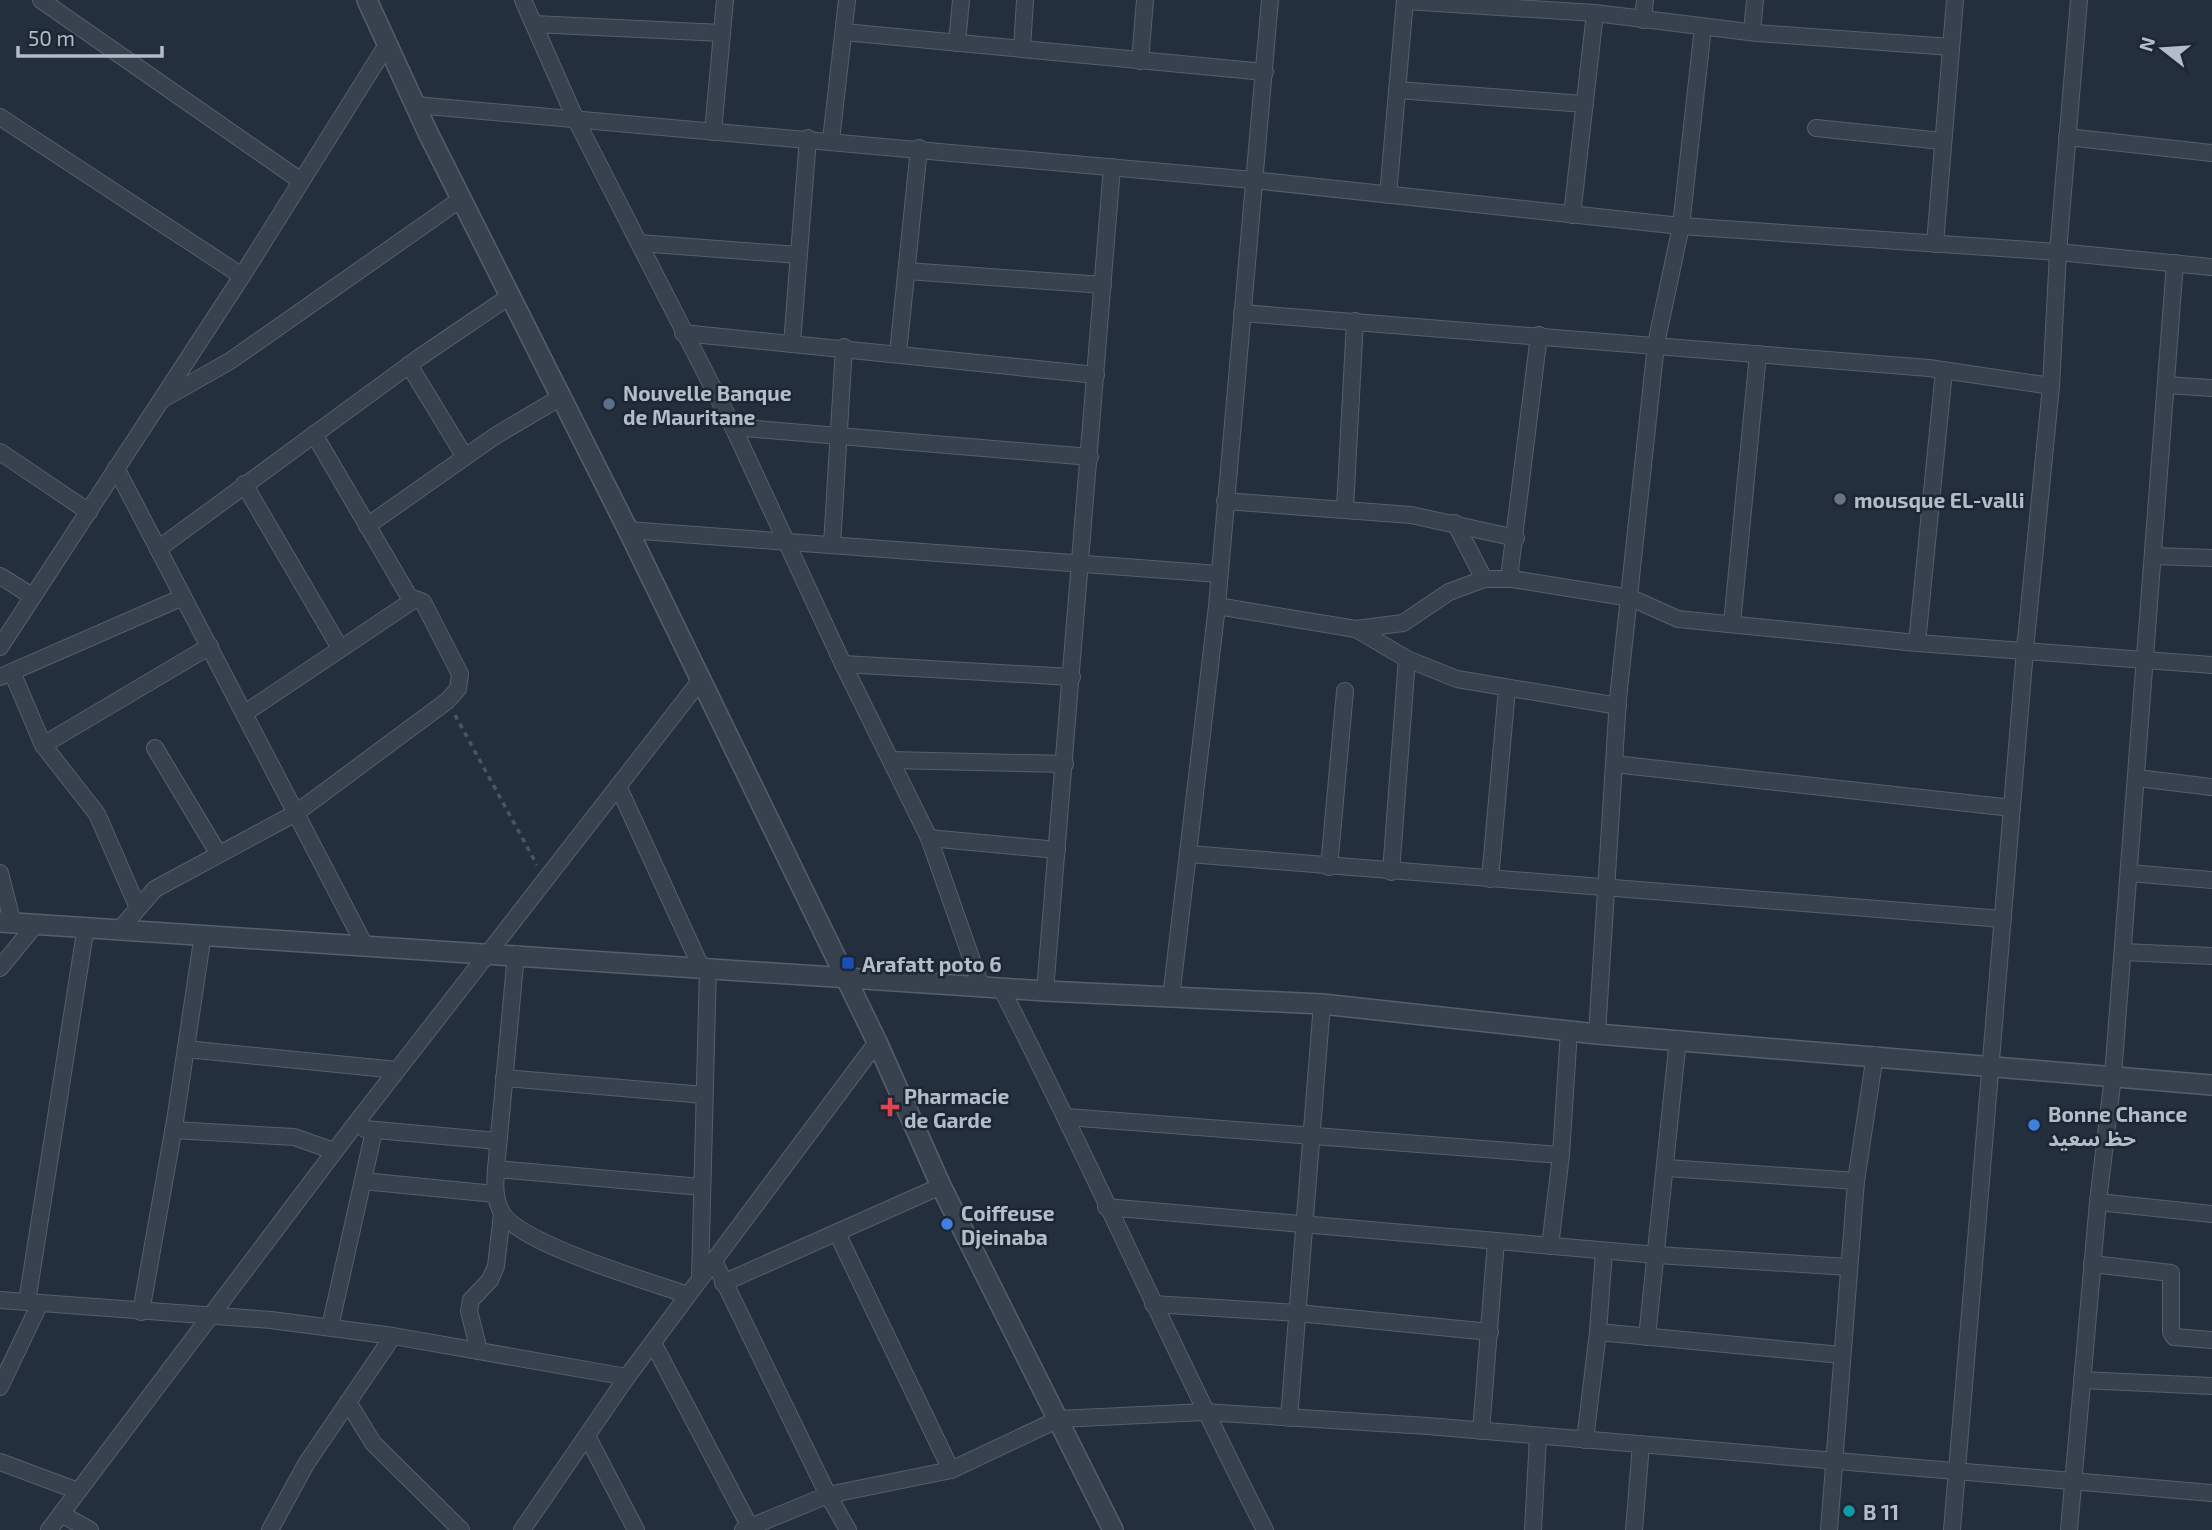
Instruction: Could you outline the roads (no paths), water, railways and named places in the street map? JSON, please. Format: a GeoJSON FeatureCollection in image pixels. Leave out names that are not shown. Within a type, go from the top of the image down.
{"type":"FeatureCollection","features":[{"type":"Feature","properties":{"kind":"street"},"geometry":{"type":"LineString","coordinates":[[41,0],[301,181]]}},
{"type":"Feature","properties":{"kind":"street"},"geometry":{"type":"LineString","coordinates":[[367,0],[461,199],[628,530],[842,976],[877,1042],[941,1186],[1113,1530]]}},
{"type":"Feature","properties":{"kind":"street"},"geometry":{"type":"LineString","coordinates":[[523,0],[576,120],[733,427],[929,838],[991,987],[1067,1117],[1106,1207],[1204,1412],[1265,1530]]}},
{"type":"Feature","properties":{"kind":"street"},"geometry":{"type":"LineString","coordinates":[[713,132],[725,0]]}},
{"type":"Feature","properties":{"kind":"street"},"geometry":{"type":"LineString","coordinates":[[831,140],[847,0]]}},
{"type":"Feature","properties":{"kind":"street"},"geometry":{"type":"LineString","coordinates":[[957,43],[961,0]]}},
{"type":"Feature","properties":{"kind":"street"},"geometry":{"type":"LineString","coordinates":[[1022,49],[1025,0]]}},
{"type":"Feature","properties":{"kind":"street"},"geometry":{"type":"LineString","coordinates":[[1140,61],[1145,0]]}},
{"type":"Feature","properties":{"kind":"street"},"geometry":{"type":"LineString","coordinates":[[1171,998],[1217,606],[1270,0]]}},
{"type":"Feature","properties":{"kind":"street"},"geometry":{"type":"LineString","coordinates":[[1643,20],[1645,0]]}},
{"type":"Feature","properties":{"kind":"street"},"geometry":{"type":"LineString","coordinates":[[1752,32],[1755,0]]}},
{"type":"Feature","properties":{"kind":"street"},"geometry":{"type":"LineString","coordinates":[[1935,244],[1955,0]]}},
{"type":"Feature","properties":{"kind":"street"},"geometry":{"type":"LineString","coordinates":[[1952,1530],[2025,650],[2051,386],[2058,252],[2079,0]]}},
{"type":"Feature","properties":{"kind":"street"},"geometry":{"type":"LineString","coordinates":[[1388,195],[1405,1],[1595,13],[1752,32],[1951,47]]}},
{"type":"Feature","properties":{"kind":"street"},"geometry":{"type":"LineString","coordinates":[[1572,215],[1595,13]]}},
{"type":"Feature","properties":{"kind":"street"},"geometry":{"type":"LineString","coordinates":[[534,24],[722,33]]}},
{"type":"Feature","properties":{"kind":"street"},"geometry":{"type":"LineString","coordinates":[[1597,1034],[1618,706],[1656,344],[1681,226],[1703,27]]}},
{"type":"Feature","properties":{"kind":"street"},"geometry":{"type":"LineString","coordinates":[[844,32],[1265,72]]}},
{"type":"Feature","properties":{"kind":"street"},"geometry":{"type":"LineString","coordinates":[[0,647],[242,276],[388,43]]}},
{"type":"Feature","properties":{"kind":"street"},"geometry":{"type":"LineString","coordinates":[[1397,90],[1585,104]]}},
{"type":"Feature","properties":{"kind":"street"},"geometry":{"type":"LineString","coordinates":[[415,105],[831,140],[1254,180],[1681,226],[2058,252],[2212,267]]}},
{"type":"Feature","properties":{"kind":"street"},"geometry":{"type":"LineString","coordinates":[[0,117],[242,276]]}},
{"type":"Feature","properties":{"kind":"street"},"geometry":{"type":"LineString","coordinates":[[1816,128],[1942,142]]}},
{"type":"Feature","properties":{"kind":"street"},"geometry":{"type":"LineString","coordinates":[[2067,137],[2212,153]]}},
{"type":"Feature","properties":{"kind":"street"},"geometry":{"type":"LineString","coordinates":[[792,344],[808,138]]}},
{"type":"Feature","properties":{"kind":"street"},"geometry":{"type":"LineString","coordinates":[[898,353],[919,148]]}},
{"type":"Feature","properties":{"kind":"street"},"geometry":{"type":"LineString","coordinates":[[1045,991],[1112,167]]}},
{"type":"Feature","properties":{"kind":"street"},"geometry":{"type":"LineString","coordinates":[[161,400],[230,361],[461,199]]}},
{"type":"Feature","properties":{"kind":"street"},"geometry":{"type":"LineString","coordinates":[[639,243],[799,255]]}},
{"type":"Feature","properties":{"kind":"street"},"geometry":{"type":"LineString","coordinates":[[2069,1530],[2098,1202],[2113,1076],[2175,263]]}},
{"type":"Feature","properties":{"kind":"street"},"geometry":{"type":"LineString","coordinates":[[907,271],[1103,285]]}},
{"type":"Feature","properties":{"kind":"street"},"geometry":{"type":"LineString","coordinates":[[158,549],[409,365],[510,296]]}},
{"type":"Feature","properties":{"kind":"street"},"geometry":{"type":"LineString","coordinates":[[1242,313],[1656,344],[1944,371],[2051,386]]}},
{"type":"Feature","properties":{"kind":"street"},"geometry":{"type":"LineString","coordinates":[[1345,508],[1355,321]]}},
{"type":"Feature","properties":{"kind":"street"},"geometry":{"type":"LineString","coordinates":[[683,333],[844,347],[1096,375]]}},
{"type":"Feature","properties":{"kind":"street"},"geometry":{"type":"LineString","coordinates":[[1512,579],[1510,570],[1539,335]]}},
{"type":"Feature","properties":{"kind":"street"},"geometry":{"type":"LineString","coordinates":[[832,545],[844,347]]}},
{"type":"Feature","properties":{"kind":"street"},"geometry":{"type":"LineString","coordinates":[[1732,624],[1758,354]]}},
{"type":"Feature","properties":{"kind":"street"},"geometry":{"type":"LineString","coordinates":[[409,365],[465,457]]}},
{"type":"Feature","properties":{"kind":"street"},"geometry":{"type":"LineString","coordinates":[[1917,643],[1944,371]]}},
{"type":"Feature","properties":{"kind":"street"},"geometry":{"type":"LineString","coordinates":[[2166,385],[2212,388]]}},
{"type":"Feature","properties":{"kind":"street"},"geometry":{"type":"LineString","coordinates":[[367,526],[465,457],[561,397]]}},
{"type":"Feature","properties":{"kind":"street"},"geometry":{"type":"LineString","coordinates":[[733,427],[1090,457]]}},
{"type":"Feature","properties":{"kind":"street"},"geometry":{"type":"LineString","coordinates":[[314,434],[411,600]]}},
{"type":"Feature","properties":{"kind":"street"},"geometry":{"type":"LineString","coordinates":[[0,452],[89,512]]}},
{"type":"Feature","properties":{"kind":"street"},"geometry":{"type":"LineString","coordinates":[[116,468],[364,944]]}},
{"type":"Feature","properties":{"kind":"street"},"geometry":{"type":"LineString","coordinates":[[244,484],[340,648]]}},
{"type":"Feature","properties":{"kind":"street"},"geometry":{"type":"LineString","coordinates":[[1225,501],[1345,508],[1455,523],[1516,538]]}},
{"type":"Feature","properties":{"kind":"street"},"geometry":{"type":"LineString","coordinates":[[1455,523],[1484,579]]}},
{"type":"Feature","properties":{"kind":"street"},"geometry":{"type":"LineString","coordinates":[[628,530],[1219,574]]}},
{"type":"Feature","properties":{"kind":"street"},"geometry":{"type":"LineString","coordinates":[[2153,556],[2212,558]]}},
{"type":"Feature","properties":{"kind":"street"},"geometry":{"type":"LineString","coordinates":[[0,576],[32,596]]}},
{"type":"Feature","properties":{"kind":"street"},"geometry":{"type":"LineString","coordinates":[[1217,606],[1356,629],[1403,623],[1449,592],[1484,579],[1512,579],[1631,598],[1678,619],[1917,643],[2212,665]]}},
{"type":"Feature","properties":{"kind":"street"},"geometry":{"type":"LineString","coordinates":[[138,908],[97,814],[43,745],[6,674],[183,597]]}},
{"type":"Feature","properties":{"kind":"street"},"geometry":{"type":"LineString","coordinates":[[121,928],[155,889],[296,813],[447,701],[458,689],[460,674],[423,601],[411,600],[245,713]]}},
{"type":"Feature","properties":{"kind":"street"},"geometry":{"type":"LineString","coordinates":[[1356,629],[1407,659],[1457,679],[1507,690],[1618,706]]}},
{"type":"Feature","properties":{"kind":"street"},"geometry":{"type":"LineString","coordinates":[[43,745],[210,646]]}},
{"type":"Feature","properties":{"kind":"street"},"geometry":{"type":"LineString","coordinates":[[1391,872],[1407,659]]}},
{"type":"Feature","properties":{"kind":"street"},"geometry":{"type":"LineString","coordinates":[[844,664],[1072,677]]}},
{"type":"Feature","properties":{"kind":"street"},"geometry":{"type":"LineString","coordinates":[[49,1530],[352,1127],[700,681]]}},
{"type":"Feature","properties":{"kind":"street"},"geometry":{"type":"LineString","coordinates":[[1490,879],[1507,690]]}},
{"type":"Feature","properties":{"kind":"street"},"geometry":{"type":"LineString","coordinates":[[1329,867],[1345,691]]}},
{"type":"Feature","properties":{"kind":"street"},"geometry":{"type":"LineString","coordinates":[[155,748],[218,853]]}},
{"type":"Feature","properties":{"kind":"street"},"geometry":{"type":"LineString","coordinates":[[891,760],[1065,764]]}},
{"type":"Feature","properties":{"kind":"street"},"geometry":{"type":"LineString","coordinates":[[1614,764],[2012,808]]}},
{"type":"Feature","properties":{"kind":"street"},"geometry":{"type":"LineString","coordinates":[[2137,778],[2212,787]]}},
{"type":"Feature","properties":{"kind":"street"},"geometry":{"type":"LineString","coordinates":[[618,786],[704,967],[700,1279]]}},
{"type":"Feature","properties":{"kind":"street"},"geometry":{"type":"LineString","coordinates":[[929,838],[1057,850]]}},
{"type":"Feature","properties":{"kind":"street"},"geometry":{"type":"LineString","coordinates":[[1189,854],[2003,919]]}},
{"type":"Feature","properties":{"kind":"street"},"geometry":{"type":"LineString","coordinates":[[0,873],[7,923],[121,928],[1045,991],[1322,1003],[1597,1034],[1991,1064],[2212,1085]]}},
{"type":"Feature","properties":{"kind":"street"},"geometry":{"type":"LineString","coordinates":[[2129,873],[2212,880]]}},
{"type":"Feature","properties":{"kind":"street"},"geometry":{"type":"LineString","coordinates":[[0,968],[36,924]]}},
{"type":"Feature","properties":{"kind":"street"},"geometry":{"type":"LineString","coordinates":[[0,1387],[33,1303],[86,926]]}},
{"type":"Feature","properties":{"kind":"street"},"geometry":{"type":"LineString","coordinates":[[141,1312],[173,1130],[203,934]]}},
{"type":"Feature","properties":{"kind":"street"},"geometry":{"type":"LineString","coordinates":[[2123,952],[2212,956]]}},
{"type":"Feature","properties":{"kind":"street"},"geometry":{"type":"LineString","coordinates":[[479,1351],[469,1311],[471,1300],[490,1280],[496,1266],[502,1214],[495,1194],[496,1169],[516,954]]}},
{"type":"Feature","properties":{"kind":"street"},"geometry":{"type":"LineString","coordinates":[[1289,1418],[1322,1003]]}},
{"type":"Feature","properties":{"kind":"street"},"geometry":{"type":"LineString","coordinates":[[1550,1246],[1561,1155],[1569,1030]]}},
{"type":"Feature","properties":{"kind":"street"},"geometry":{"type":"LineString","coordinates":[[1647,1337],[1667,1168],[1678,1039]]}},
{"type":"Feature","properties":{"kind":"street"},"geometry":{"type":"LineString","coordinates":[[522,1530],[627,1377],[877,1042]]}},
{"type":"Feature","properties":{"kind":"street"},"geometry":{"type":"LineString","coordinates":[[186,1049],[397,1070]]}},
{"type":"Feature","properties":{"kind":"street"},"geometry":{"type":"LineString","coordinates":[[1829,1530],[1856,1181],[1875,1055]]}},
{"type":"Feature","properties":{"kind":"street"},"geometry":{"type":"LineString","coordinates":[[504,1078],[704,1095]]}},
{"type":"Feature","properties":{"kind":"street"},"geometry":{"type":"LineString","coordinates":[[1067,1117],[1561,1155]]}},
{"type":"Feature","properties":{"kind":"street"},"geometry":{"type":"LineString","coordinates":[[352,1127],[498,1141]]}},
{"type":"Feature","properties":{"kind":"street"},"geometry":{"type":"LineString","coordinates":[[173,1130],[294,1137],[334,1152]]}},
{"type":"Feature","properties":{"kind":"street"},"geometry":{"type":"LineString","coordinates":[[330,1327],[374,1131]]}},
{"type":"Feature","properties":{"kind":"street"},"geometry":{"type":"LineString","coordinates":[[1667,1168],[1856,1181]]}},
{"type":"Feature","properties":{"kind":"street"},"geometry":{"type":"LineString","coordinates":[[496,1169],[701,1187]]}},
{"type":"Feature","properties":{"kind":"street"},"geometry":{"type":"LineString","coordinates":[[363,1181],[495,1194]]}},
{"type":"Feature","properties":{"kind":"street"},"geometry":{"type":"LineString","coordinates":[[723,1283],[941,1186]]}},
{"type":"Feature","properties":{"kind":"street"},"geometry":{"type":"LineString","coordinates":[[2098,1202],[2212,1214]]}},
{"type":"Feature","properties":{"kind":"street"},"geometry":{"type":"LineString","coordinates":[[1106,1207],[1604,1251],[1849,1267]]}},
{"type":"Feature","properties":{"kind":"street"},"geometry":{"type":"LineString","coordinates":[[502,1214],[546,1245],[688,1296]]}},
{"type":"Feature","properties":{"kind":"street"},"geometry":{"type":"LineString","coordinates":[[837,1233],[951,1470]]}},
{"type":"Feature","properties":{"kind":"street"},"geometry":{"type":"LineString","coordinates":[[1481,1431],[1496,1241]]}},
{"type":"Feature","properties":{"kind":"street"},"geometry":{"type":"LineString","coordinates":[[1585,1440],[1598,1332],[1604,1251]]}},
{"type":"Feature","properties":{"kind":"street"},"geometry":{"type":"LineString","coordinates":[[713,1261],[828,1495],[848,1530]]}},
{"type":"Feature","properties":{"kind":"street"},"geometry":{"type":"LineString","coordinates":[[2092,1264],[2171,1273],[2171,1332],[2175,1337],[2212,1340]]}},
{"type":"Feature","properties":{"kind":"street"},"geometry":{"type":"LineString","coordinates":[[0,1300],[210,1315],[330,1327],[627,1377]]}},
{"type":"Feature","properties":{"kind":"street"},"geometry":{"type":"LineString","coordinates":[[1153,1304],[1298,1313],[1490,1332]]}},
{"type":"Feature","properties":{"kind":"street"},"geometry":{"type":"LineString","coordinates":[[1598,1332],[1842,1355]]}},
{"type":"Feature","properties":{"kind":"street"},"geometry":{"type":"LineString","coordinates":[[270,1530],[306,1464],[393,1336]]}},
{"type":"Feature","properties":{"kind":"street"},"geometry":{"type":"LineString","coordinates":[[653,1343],[746,1529],[828,1495],[951,1470],[1059,1419],[1204,1412],[1481,1431],[2212,1493]]}},
{"type":"Feature","properties":{"kind":"street"},"geometry":{"type":"LineString","coordinates":[[2081,1380],[2212,1386]]}},
{"type":"Feature","properties":{"kind":"street"},"geometry":{"type":"LineString","coordinates":[[348,1402],[373,1443],[461,1530]]}},
{"type":"Feature","properties":{"kind":"street"},"geometry":{"type":"LineString","coordinates":[[587,1436],[636,1530]]}},
{"type":"Feature","properties":{"kind":"street"},"geometry":{"type":"LineString","coordinates":[[1533,1530],[1538,1436]]}},
{"type":"Feature","properties":{"kind":"street"},"geometry":{"type":"LineString","coordinates":[[1634,1530],[1641,1444]]}},
{"type":"Feature","properties":{"kind":"street"},"geometry":{"type":"LineString","coordinates":[[0,1462],[78,1490]]}},
{"type":"Feature","properties":{"kind":"street"},"geometry":{"type":"LineString","coordinates":[[61,1514],[90,1530]]}},
{"type":"Feature","properties":{"kind":"place","name":"Nouvelle Banque de Mauritane"},"geometry":{"type":"Point","coordinates":[609,404]}},
{"type":"Feature","properties":{"kind":"place","name":"mousque EL-valli"},"geometry":{"type":"Point","coordinates":[1840,499]}},
{"type":"Feature","properties":{"kind":"place","name":"Arafatt poto 6"},"geometry":{"type":"Point","coordinates":[848,963]}},
{"type":"Feature","properties":{"kind":"place","name":"Pharmacie de Garde"},"geometry":{"type":"Point","coordinates":[890,1107]}},
{"type":"Feature","properties":{"kind":"place","name":"Bonne Chance حظ سعيد"},"geometry":{"type":"Point","coordinates":[2034,1125]}},
{"type":"Feature","properties":{"kind":"place","name":"Coiffeuse Djeinaba"},"geometry":{"type":"Point","coordinates":[947,1224]}},
{"type":"Feature","properties":{"kind":"place","name":"B 11"},"geometry":{"type":"Point","coordinates":[1849,1511]}}]}
